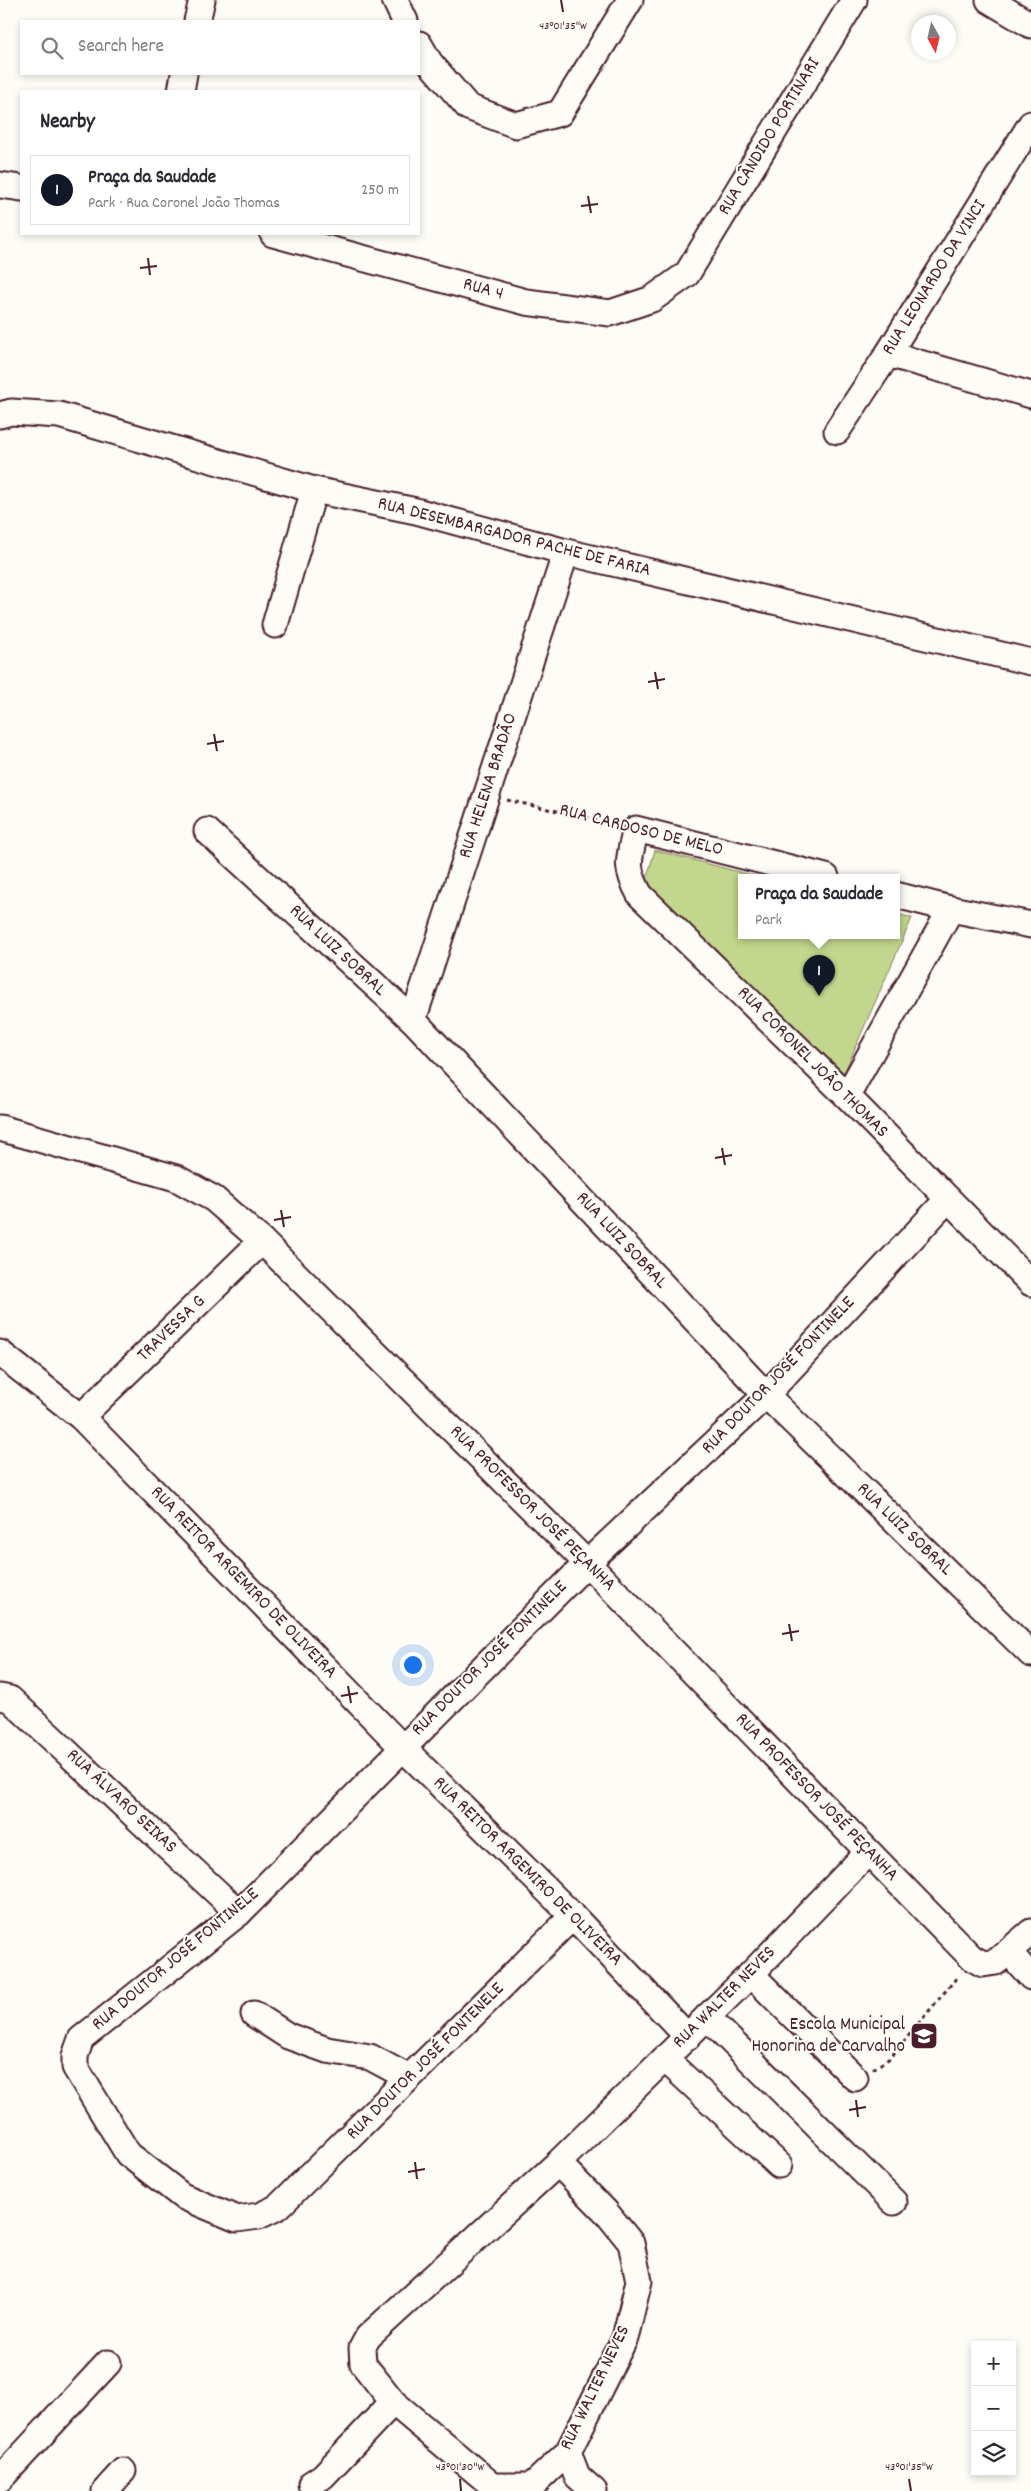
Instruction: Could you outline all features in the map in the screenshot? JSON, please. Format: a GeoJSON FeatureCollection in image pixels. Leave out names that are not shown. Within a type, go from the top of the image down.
{"type":"FeatureCollection","features":[{"type":"Feature","properties":{"kind":"street"},"geometry":{"type":"LineString","coordinates":[[197,20],[202,0]]}},
{"type":"Feature","properties":{"kind":"street"},"geometry":{"type":"LineString","coordinates":[[395,0],[405,20]]}},
{"type":"Feature","properties":{"kind":"street"},"geometry":{"type":"LineString","coordinates":[[420,46],[430,63],[468,107],[516,125],[560,114],[630,0]]}},
{"type":"Feature","properties":{"kind":"street","name":"RUA CÂNDIDO PORTINARI"},"geometry":{"type":"LineString","coordinates":[[687,274],[854,0]]}},
{"type":"Feature","properties":{"kind":"street"},"geometry":{"type":"LineString","coordinates":[[989,0],[1031,25]]}},
{"type":"Feature","properties":{"kind":"street"},"geometry":{"type":"LineString","coordinates":[[181,90],[184,75]]}},
{"type":"Feature","properties":{"kind":"street","name":"RUA LEONARDO DA VINCI"},"geometry":{"type":"LineString","coordinates":[[837,431],[888,354],[1031,124]]}},
{"type":"Feature","properties":{"kind":"street"},"geometry":{"type":"LineString","coordinates":[[0,185],[20,188]]}},
{"type":"Feature","properties":{"kind":"street","name":"RUA 4"},"geometry":{"type":"LineString","coordinates":[[277,235],[526,302],[610,313],[652,299],[687,274]]}},
{"type":"Feature","properties":{"kind":"street"},"geometry":{"type":"LineString","coordinates":[[888,354],[1031,395]]}},
{"type":"Feature","properties":{"kind":"street","name":"RUA DESEMBARGADOR PACHE DE FARIA"},"geometry":{"type":"LineString","coordinates":[[0,415],[10,412],[59,415],[314,490],[416,511],[566,552],[1031,662]]}},
{"type":"Feature","properties":{"kind":"street"},"geometry":{"type":"LineString","coordinates":[[275,625],[314,490]]}},
{"type":"Feature","properties":{"kind":"street","name":"RUA HELENA BRADÃO"},"geometry":{"type":"LineString","coordinates":[[413,1020],[566,552]]}},
{"type":"Feature","properties":{"kind":"street","name":"RUA CARDOSO DE MELO"},"geometry":{"type":"LineString","coordinates":[[636,829],[814,874]]}},
{"type":"Feature","properties":{"kind":"street","name":"RUA CORONEL JOÃO THOMAS"},"geometry":{"type":"LineString","coordinates":[[636,829],[628,864],[630,878],[640,895],[847,1096],[947,1200],[1031,1283]]}},
{"type":"Feature","properties":{"kind":"street","name":"RUA LUIZ SOBRAL"},"geometry":{"type":"LineString","coordinates":[[207,831],[413,1020],[766,1395],[1031,1654]]}},
{"type":"Feature","properties":{"kind":"street"},"geometry":{"type":"LineString","coordinates":[[900,897],[951,910],[1031,925]]}},
{"type":"Feature","properties":{"kind":"street"},"geometry":{"type":"LineString","coordinates":[[847,1096],[951,910]]}},
{"type":"Feature","properties":{"kind":"street","name":"RUA PROFESSOR JOSÉ PEÇANHA"},"geometry":{"type":"LineString","coordinates":[[0,1128],[176,1178],[214,1199],[262,1241],[587,1563],[972,1958]]}},
{"type":"Feature","properties":{"kind":"street","name":"RUA DOUTOR JOSÉ FONTINELE"},"geometry":{"type":"LineString","coordinates":[[278,2207],[259,2216],[237,2219],[182,2196],[128,2154],[75,2067],[75,2056],[81,2039],[239,1913],[587,1563],[766,1395],[947,1200]]}},
{"type":"Feature","properties":{"kind":"street","name":"TRAVESSA G"},"geometry":{"type":"LineString","coordinates":[[81,1417],[262,1241]]}},
{"type":"Feature","properties":{"kind":"street","name":"RUA REITOR ARGEMIRO DE OLIVEIRA"},"geometry":{"type":"LineString","coordinates":[[0,1353],[81,1417],[402,1747],[573,1916],[688,2037]]}},
{"type":"Feature","properties":{"kind":"street","name":"RUA ÁLVARO SEIXAS"},"geometry":{"type":"LineString","coordinates":[[0,1697],[10,1699],[239,1913]]}},
{"type":"Feature","properties":{"kind":"street","name":"RUA WALTER NEVES"},"geometry":{"type":"LineString","coordinates":[[558,2164],[606,2212],[631,2243],[639,2281],[625,2338],[568,2452],[532,2486],[493,2486],[393,2402],[364,2364],[362,2348],[368,2337],[558,2164],[751,1974],[868,1852]]}},
{"type":"Feature","properties":{"kind":"street","name":"RUA DOUTOR JOSÉ FONTENELE"},"geometry":{"type":"LineString","coordinates":[[278,2207],[573,1916]]}},
{"type":"Feature","properties":{"kind":"street"},"geometry":{"type":"LineString","coordinates":[[972,1958],[983,1964],[996,1962],[1031,1932]]}},
{"type":"Feature","properties":{"kind":"street"},"geometry":{"type":"LineString","coordinates":[[1009,1952],[1031,1977]]}},
{"type":"Feature","properties":{"kind":"street"},"geometry":{"type":"LineString","coordinates":[[751,1974],[855,2078]]}},
{"type":"Feature","properties":{"kind":"street"},"geometry":{"type":"LineString","coordinates":[[254,2014],[288,2036],[326,2050],[370,2057],[409,2078]]}},
{"type":"Feature","properties":{"kind":"street"},"geometry":{"type":"LineString","coordinates":[[707,2017],[894,2202]]}},
{"type":"Feature","properties":{"kind":"street"},"geometry":{"type":"LineString","coordinates":[[665,2059],[779,2165]]}},
{"type":"Feature","properties":{"kind":"street"},"geometry":{"type":"LineString","coordinates":[[0,2479],[108,2363]]}},
{"type":"Feature","properties":{"kind":"street"},"geometry":{"type":"LineString","coordinates":[[311,2484],[323,2476],[393,2402]]}},
{"type":"Feature","properties":{"kind":"street"},"geometry":{"type":"LineString","coordinates":[[568,2452],[577,2476],[594,2491]]}},
{"type":"Feature","properties":{"kind":"street"},"geometry":{"type":"LineString","coordinates":[[105,2491],[123,2471]]}},
{"type":"Feature","properties":{"kind":"path","name":"RUA CARDOSO DE MELO"},"geometry":{"type":"LineString","coordinates":[[486,794],[636,829]]}},
{"type":"Feature","properties":{"kind":"path"},"geometry":{"type":"LineString","coordinates":[[855,2078],[890,2058],[972,1958]]}},
{"type":"Feature","properties":{"kind":"green space"},"geometry":{"type":"Polygon","coordinates":[[[655,850],[747,874],[738,874],[738,939],[900,939],[900,915],[912,918],[844,1073],[644,887],[655,850]]]}},
{"type":"Feature","properties":{"kind":"place","name":"Praça da Saudade"},"geometry":{"type":"Point","coordinates":[819,996]}},
{"type":"Feature","properties":{"kind":"place","name":"Escola Municipal Honorina de Carvalho"},"geometry":{"type":"Point","coordinates":[924,2036]}}]}
